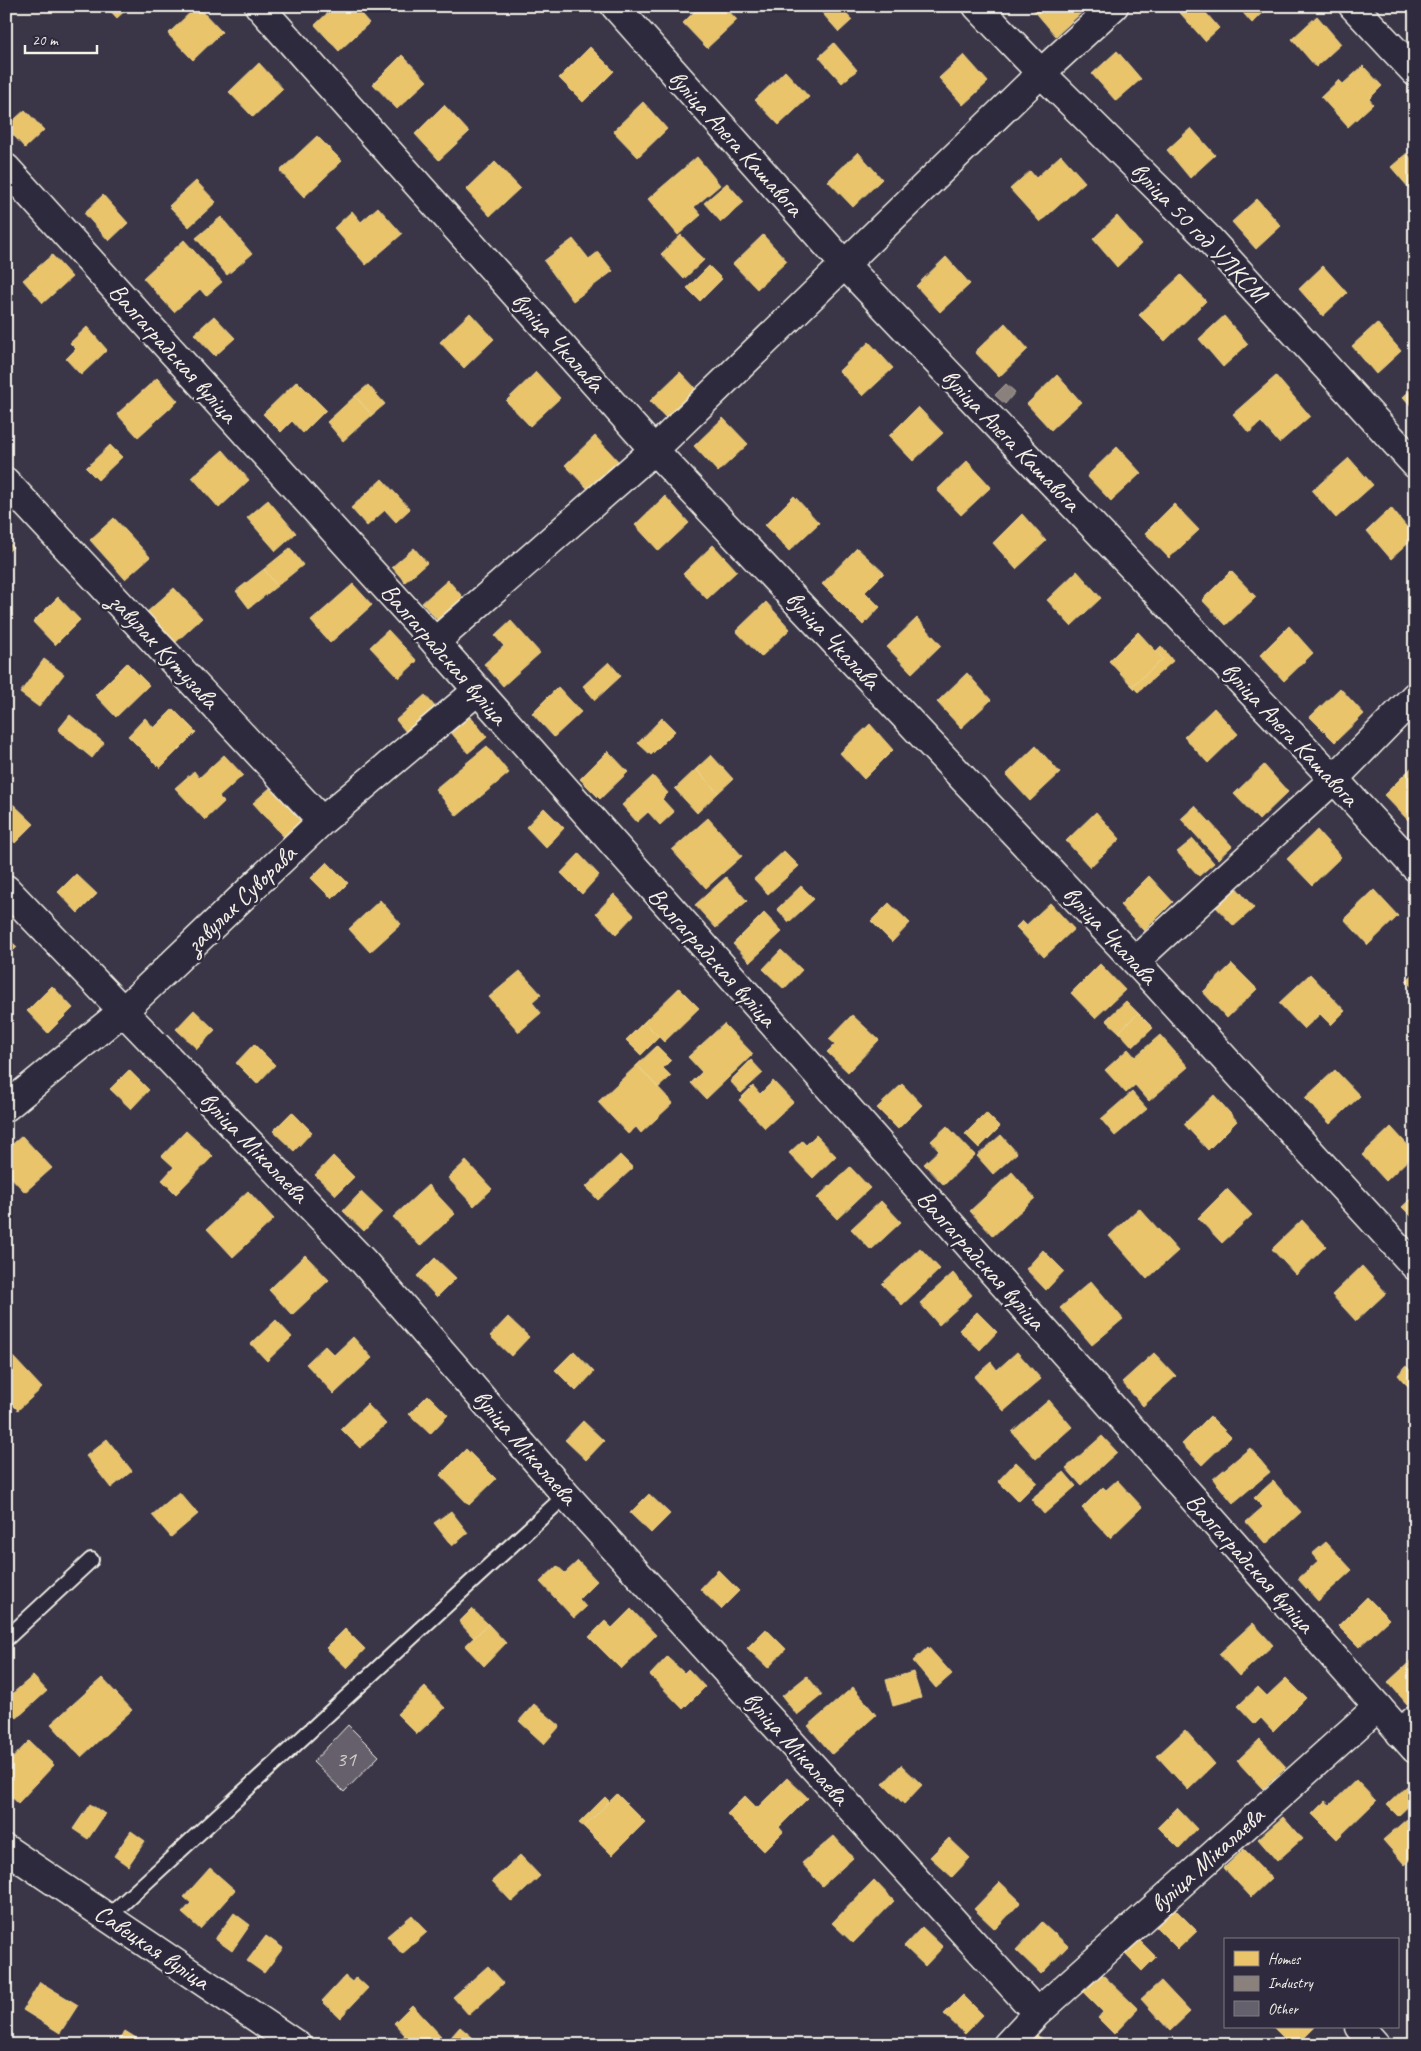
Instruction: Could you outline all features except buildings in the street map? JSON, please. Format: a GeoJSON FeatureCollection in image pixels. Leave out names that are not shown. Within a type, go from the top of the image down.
{"type":"FeatureCollection","features":[{"type":"Feature","properties":{"kind":"street","name":"вуліца Чкалава"},"geometry":{"type":"LineString","coordinates":[[259,6],[654,450],[1135,961],[1415,1266]]}},
{"type":"Feature","properties":{"kind":"street","name":"вуліца Алега Кашавога"},"geometry":{"type":"LineString","coordinates":[[615,6],[844,264],[1334,779],[1415,867]]}},
{"type":"Feature","properties":{"kind":"street","name":"вуліца 50 год УЛКСМ"},"geometry":{"type":"LineString","coordinates":[[977,6],[1041,73],[1209,240],[1415,464]]}},
{"type":"Feature","properties":{"kind":"street"},"geometry":{"type":"LineString","coordinates":[[435,642],[654,450],[1041,73],[1114,6]]}},
{"type":"Feature","properties":{"kind":"street"},"geometry":{"type":"LineString","coordinates":[[1353,6],[1415,72]]}},
{"type":"Feature","properties":{"kind":"street","name":"Валгаградская вуліца"},"geometry":{"type":"LineString","coordinates":[[6,168],[435,642],[476,691],[1378,1707],[1410,1734]]}},
{"type":"Feature","properties":{"kind":"street","name":"завулак Кутузава"},"geometry":{"type":"LineString","coordinates":[[6,482],[322,821]]}},
{"type":"Feature","properties":{"kind":"street","name":"завулак Суворава"},"geometry":{"type":"LineString","coordinates":[[6,1107],[123,1011],[322,821],[476,691]]}},
{"type":"Feature","properties":{"kind":"street"},"geometry":{"type":"LineString","coordinates":[[1135,961],[1334,779],[1415,696]]}},
{"type":"Feature","properties":{"kind":"street","name":"вуліца Мікалаева"},"geometry":{"type":"LineString","coordinates":[[6,889],[363,1260],[566,1495],[1037,2013]]}},
{"type":"Feature","properties":{"kind":"street","name":"вуліца Мікалаева"},"geometry":{"type":"LineString","coordinates":[[1007,2045],[1037,2013],[1378,1707]]}},
{"type":"Feature","properties":{"kind":"street","name":"Савецкая вуліца"},"geometry":{"type":"LineString","coordinates":[[6,1849],[297,2045]]}},
{"type":"Feature","properties":{"kind":"street"},"geometry":{"type":"LineString","coordinates":[[1361,2028],[1376,2045]]}},
{"type":"Feature","properties":{"kind":"lane"},"geometry":{"type":"LineString","coordinates":[[108,1917],[566,1495]]}},
{"type":"Feature","properties":{"kind":"lane"},"geometry":{"type":"LineString","coordinates":[[6,1639],[91,1560]]}}]}
